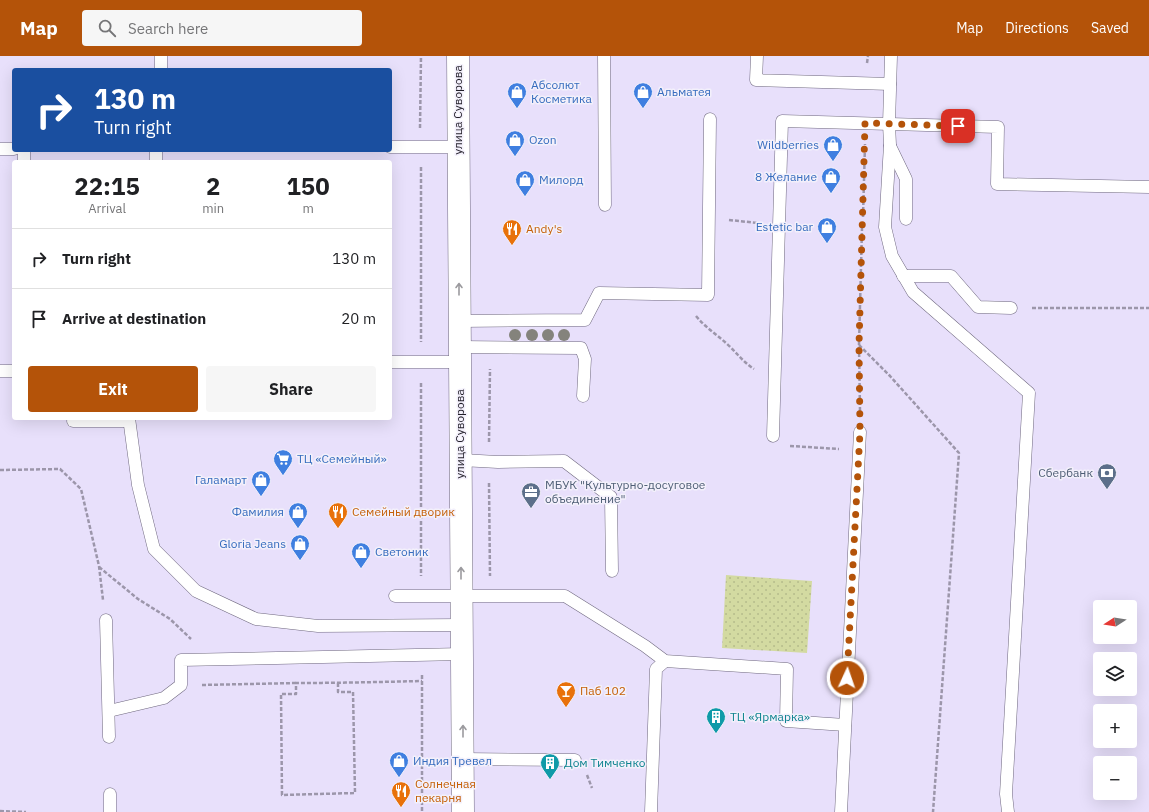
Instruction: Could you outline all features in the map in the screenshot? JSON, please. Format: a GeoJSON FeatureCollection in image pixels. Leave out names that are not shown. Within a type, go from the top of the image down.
{"type":"FeatureCollection","features":[{"type":"Feature","properties":{"kind":"street","name":"улица Суворова"},"geometry":{"type":"LineString","coordinates":[[458,56],[463,812]]}},
{"type":"Feature","properties":{"kind":"lane"},"geometry":{"type":"LineString","coordinates":[[161,56],[161,68]]}},
{"type":"Feature","properties":{"kind":"lane"},"geometry":{"type":"LineString","coordinates":[[604,56],[604,205]]}},
{"type":"Feature","properties":{"kind":"lane"},"geometry":{"type":"LineString","coordinates":[[756,56],[756,80],[890,84]]}},
{"type":"Feature","properties":{"kind":"lane"},"geometry":{"type":"LineString","coordinates":[[891,56],[889,124],[890,145],[885,227],[892,256],[913,292],[1029,393],[1006,794],[1008,812]]}},
{"type":"Feature","properties":{"kind":"lane"},"geometry":{"type":"LineString","coordinates":[[459,321],[585,320],[599,293],[678,295],[708,294],[710,119]]}},
{"type":"Feature","properties":{"kind":"lane"},"geometry":{"type":"LineString","coordinates":[[773,436],[782,121],[998,127],[997,184],[1149,187]]}},
{"type":"Feature","properties":{"kind":"lane"},"geometry":{"type":"LineString","coordinates":[[890,145],[906,179],[906,219]]}},
{"type":"Feature","properties":{"kind":"lane"},"geometry":{"type":"LineString","coordinates":[[392,147],[458,147]]}},
{"type":"Feature","properties":{"kind":"lane"},"geometry":{"type":"LineString","coordinates":[[0,148],[12,149]]}},
{"type":"Feature","properties":{"kind":"lane"},"geometry":{"type":"LineString","coordinates":[[903,276],[951,276],[978,307],[1011,308]]}},
{"type":"Feature","properties":{"kind":"lane"},"geometry":{"type":"LineString","coordinates":[[392,362],[421,363],[460,355],[581,348],[585,359],[583,396]]}},
{"type":"Feature","properties":{"kind":"lane"},"geometry":{"type":"LineString","coordinates":[[0,371],[12,371]]}},
{"type":"Feature","properties":{"kind":"lane"},"geometry":{"type":"LineString","coordinates":[[72,421],[100,420]]}},
{"type":"Feature","properties":{"kind":"lane"},"geometry":{"type":"LineString","coordinates":[[129,420],[138,485],[154,549],[196,591],[256,619],[318,626],[462,625]]}},
{"type":"Feature","properties":{"kind":"lane"},"geometry":{"type":"LineString","coordinates":[[841,812],[860,432]]}},
{"type":"Feature","properties":{"kind":"lane"},"geometry":{"type":"LineString","coordinates":[[461,460],[498,462],[564,461],[611,497],[612,571]]}},
{"type":"Feature","properties":{"kind":"lane"},"geometry":{"type":"LineString","coordinates":[[395,596],[565,596],[645,646],[665,661],[787,669],[786,721],[845,725]]}},
{"type":"Feature","properties":{"kind":"lane"},"geometry":{"type":"LineString","coordinates":[[106,620],[109,737]]}},
{"type":"Feature","properties":{"kind":"lane"},"geometry":{"type":"LineString","coordinates":[[109,711],[164,698],[181,685],[181,660],[462,654]]}},
{"type":"Feature","properties":{"kind":"lane"},"geometry":{"type":"LineString","coordinates":[[651,812],[656,669],[665,661]]}},
{"type":"Feature","properties":{"kind":"lane"},"geometry":{"type":"LineString","coordinates":[[463,759],[575,760]]}},
{"type":"Feature","properties":{"kind":"lane"},"geometry":{"type":"LineString","coordinates":[[110,794],[110,812]]}},
{"type":"Feature","properties":{"kind":"path"},"geometry":{"type":"LineString","coordinates":[[421,56],[421,596]]}},
{"type":"Feature","properties":{"kind":"path"},"geometry":{"type":"LineString","coordinates":[[863,218],[865,123]]}},
{"type":"Feature","properties":{"kind":"path"},"geometry":{"type":"LineString","coordinates":[[709,218],[779,226]]}},
{"type":"Feature","properties":{"kind":"path"},"geometry":{"type":"LineString","coordinates":[[860,432],[859,345],[863,226]]}},
{"type":"Feature","properties":{"kind":"path"},"geometry":{"type":"LineString","coordinates":[[678,295],[705,327],[726,343],[748,365],[774,379]]}},
{"type":"Feature","properties":{"kind":"path"},"geometry":{"type":"LineString","coordinates":[[1011,308],[1149,308]]}},
{"type":"Feature","properties":{"kind":"path"},"geometry":{"type":"LineString","coordinates":[[859,345],[890,376],[959,453],[933,812]]}},
{"type":"Feature","properties":{"kind":"path"},"geometry":{"type":"LineString","coordinates":[[773,436],[784,445],[802,448],[859,450]]}},
{"type":"Feature","properties":{"kind":"path"},"geometry":{"type":"LineString","coordinates":[[0,470],[60,469],[81,489],[98,566],[106,620]]}},
{"type":"Feature","properties":{"kind":"path"},"geometry":{"type":"LineString","coordinates":[[98,566],[138,599],[170,619],[195,643],[202,659]]}},
{"type":"Feature","properties":{"kind":"path"},"geometry":{"type":"LineString","coordinates":[[422,655],[422,812]]}},
{"type":"Feature","properties":{"kind":"path"},"geometry":{"type":"LineString","coordinates":[[181,685],[422,681]]}},
{"type":"Feature","properties":{"kind":"path"},"geometry":{"type":"LineString","coordinates":[[296,683],[296,694],[281,694],[282,795],[355,793],[353,692],[338,692],[338,683]]}},
{"type":"Feature","properties":{"kind":"path"},"geometry":{"type":"LineString","coordinates":[[0,812],[26,812]]}},
{"type":"Feature","properties":{"kind":"green space"},"geometry":{"type":"Polygon","coordinates":[[[726,575],[812,581],[807,653],[722,648],[726,575]]]}},
{"type":"Feature","properties":{"kind":"place","name":"Абсолют Косметика"},"geometry":{"type":"Point","coordinates":[517,109]}},
{"type":"Feature","properties":{"kind":"place","name":"Альматея"},"geometry":{"type":"Point","coordinates":[643,109]}},
{"type":"Feature","properties":{"kind":"place","name":"Ozon"},"geometry":{"type":"Point","coordinates":[515,157]}},
{"type":"Feature","properties":{"kind":"place","name":"Wildberries"},"geometry":{"type":"Point","coordinates":[833,162]}},
{"type":"Feature","properties":{"kind":"place","name":"8 Желание"},"geometry":{"type":"Point","coordinates":[831,194]}},
{"type":"Feature","properties":{"kind":"place","name":"Милорд"},"geometry":{"type":"Point","coordinates":[525,197]}},
{"type":"Feature","properties":{"kind":"place","name":"Estetic bar"},"geometry":{"type":"Point","coordinates":[827,244]}},
{"type":"Feature","properties":{"kind":"place","name":"Andy's"},"geometry":{"type":"Point","coordinates":[512,246]}},
{"type":"Feature","properties":{"kind":"place","name":"ТЦ «Семейный»"},"geometry":{"type":"Point","coordinates":[283,476]}},
{"type":"Feature","properties":{"kind":"place","name":"Сбербанк"},"geometry":{"type":"Point","coordinates":[1107,490]}},
{"type":"Feature","properties":{"kind":"place","name":"Галамарт"},"geometry":{"type":"Point","coordinates":[261,497]}},
{"type":"Feature","properties":{"kind":"place","name":"МБУК \"Культурно-досуговое объединение\""},"geometry":{"type":"Point","coordinates":[531,509]}},
{"type":"Feature","properties":{"kind":"place","name":"Фамилия"},"geometry":{"type":"Point","coordinates":[298,529]}},
{"type":"Feature","properties":{"kind":"place","name":"Семейный дворик"},"geometry":{"type":"Point","coordinates":[338,529]}},
{"type":"Feature","properties":{"kind":"place","name":"Gloria Jeans"},"geometry":{"type":"Point","coordinates":[300,561]}},
{"type":"Feature","properties":{"kind":"place","name":"Светоник"},"geometry":{"type":"Point","coordinates":[361,569]}},
{"type":"Feature","properties":{"kind":"place","name":"Паб 102"},"geometry":{"type":"Point","coordinates":[566,708]}},
{"type":"Feature","properties":{"kind":"place","name":"ТЦ «Ярмарка»"},"geometry":{"type":"Point","coordinates":[716,734]}},
{"type":"Feature","properties":{"kind":"place","name":"Индия Тревел"},"geometry":{"type":"Point","coordinates":[399,778]}},
{"type":"Feature","properties":{"kind":"place","name":"Дом Тимченко"},"geometry":{"type":"Point","coordinates":[550,780]}},
{"type":"Feature","properties":{"kind":"place","name":"Солнечная пекарня"},"geometry":{"type":"Point","coordinates":[401,808]}},
{"type":"Feature","properties":{"kind":"route"},"geometry":{"type":"LineString","coordinates":[[847,678],[860,432],[859,345],[865,123],[958,126]]}}]}
